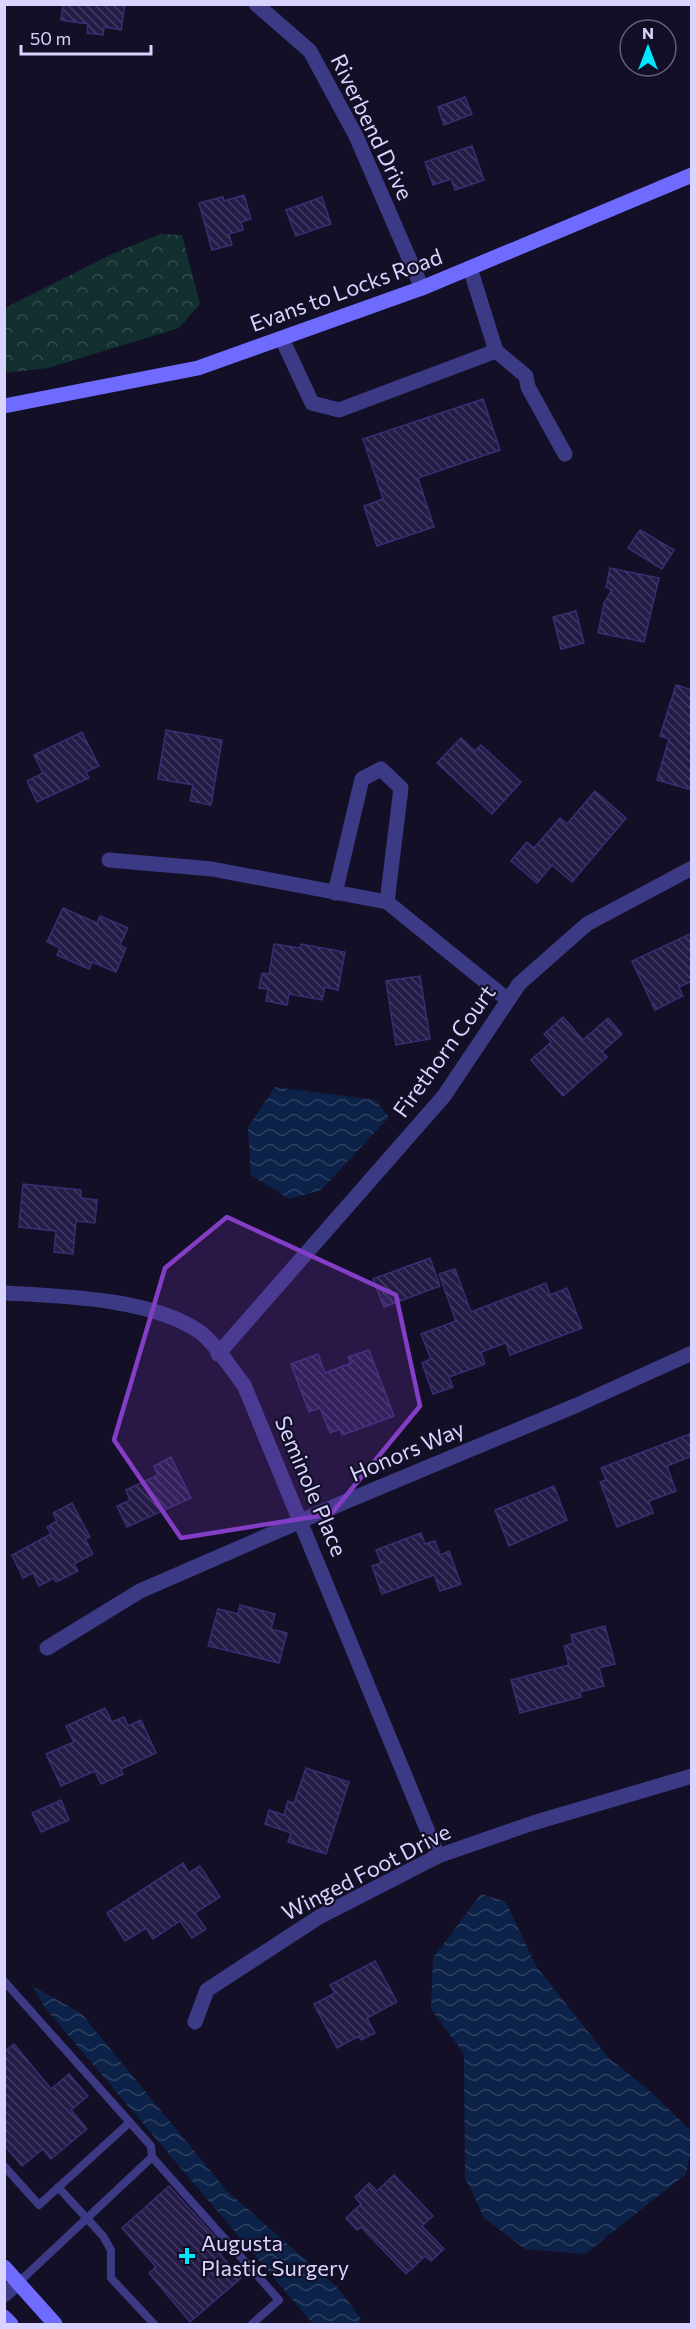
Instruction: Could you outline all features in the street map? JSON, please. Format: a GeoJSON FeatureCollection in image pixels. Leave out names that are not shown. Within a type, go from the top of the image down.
{"type":"FeatureCollection","features":[{"type":"Feature","properties":{"kind":"street","name":"Riverbend Drive"},"geometry":{"type":"LineString","coordinates":[[256,4],[310,51],[356,136],[423,288]]}},
{"type":"Feature","properties":{"kind":"street","name":"Evans to Locks Road"},"geometry":{"type":"LineString","coordinates":[[4,406],[198,368],[423,288],[692,175]]}},
{"type":"Feature","properties":{"kind":"street"},"geometry":{"type":"LineString","coordinates":[[470,268],[496,351],[526,375],[528,387],[565,454]]}},
{"type":"Feature","properties":{"kind":"street"},"geometry":{"type":"LineString","coordinates":[[282,339],[312,403],[339,410],[496,351]]}},
{"type":"Feature","properties":{"kind":"street"},"geometry":{"type":"LineString","coordinates":[[335,893],[362,779],[381,769],[401,788],[387,902]]}},
{"type":"Feature","properties":{"kind":"street"},"geometry":{"type":"LineString","coordinates":[[109,860],[212,869],[387,902],[508,1000]]}},
{"type":"Feature","properties":{"kind":"street","name":"Firethorn Court"},"geometry":{"type":"LineString","coordinates":[[218,1354],[444,1096],[519,984],[587,924],[692,868]]}},
{"type":"Feature","properties":{"kind":"street","name":"Seminole Place"},"geometry":{"type":"LineString","coordinates":[[4,1293],[59,1296],[149,1309],[201,1333],[244,1385],[438,1856]]}},
{"type":"Feature","properties":{"kind":"street","name":"Honors Way"},"geometry":{"type":"LineString","coordinates":[[48,1648],[140,1591],[577,1405],[692,1353]]}},
{"type":"Feature","properties":{"kind":"street","name":"Winged Foot Drive"},"geometry":{"type":"LineString","coordinates":[[195,2022],[207,1990],[319,1917],[438,1856],[692,1776]]}},
{"type":"Feature","properties":{"kind":"street"},"geometry":{"type":"LineString","coordinates":[[4,2267],[56,2325]]}},
{"type":"Feature","properties":{"kind":"street"},"geometry":{"type":"LineString","coordinates":[[4,2295],[18,2283]]}},
{"type":"Feature","properties":{"kind":"street"},"geometry":{"type":"LineString","coordinates":[[4,2317],[11,2325]]}},
{"type":"Feature","properties":{"kind":"lane"},"geometry":{"type":"LineString","coordinates":[[4,1981],[151,2146],[152,2157],[279,2300],[252,2325]]}},
{"type":"Feature","properties":{"kind":"lane"},"geometry":{"type":"LineString","coordinates":[[4,2166],[39,2205],[130,2122]]}},
{"type":"Feature","properties":{"kind":"lane"},"geometry":{"type":"LineString","coordinates":[[18,2283],[152,2157]]}},
{"type":"Feature","properties":{"kind":"lane"},"geometry":{"type":"LineString","coordinates":[[58,2187],[103,2236],[111,2250],[111,2278],[154,2325]]}},
{"type":"Feature","properties":{"kind":"highlighted area"},"geometry":{"type":"Polygon","coordinates":[[[227,1217],[396,1295],[420,1406],[331,1514],[181,1538],[114,1440],[165,1268],[227,1217]]]}},
{"type":"Feature","properties":{"kind":"green space"},"geometry":{"type":"Polygon","coordinates":[[[160,234],[182,235],[200,304],[179,328],[48,368],[5,373],[5,308],[110,255],[160,234]]]}},
{"type":"Feature","properties":{"kind":"water"},"geometry":{"type":"Polygon","coordinates":[[[275,1087],[375,1100],[389,1117],[321,1190],[289,1199],[251,1175],[248,1127],[275,1087]]]}},
{"type":"Feature","properties":{"kind":"water"},"geometry":{"type":"Polygon","coordinates":[[[481,1894],[506,1902],[536,1966],[608,2057],[652,2093],[691,2131],[691,2151],[686,2174],[585,2254],[525,2249],[484,2218],[465,2177],[464,2054],[431,2009],[433,1958],[481,1894]]]}},
{"type":"Feature","properties":{"kind":"water"},"geometry":{"type":"Polygon","coordinates":[[[32,1986],[81,2013],[227,2191],[339,2289],[361,2319],[360,2324],[313,2324],[46,2009],[32,1986]]]}},
{"type":"Feature","properties":{"kind":"building"},"geometry":{"type":"Polygon","coordinates":[[[63,4],[125,4],[121,30],[104,27],[103,35],[87,33],[88,24],[61,20],[63,4]]]}},
{"type":"Feature","properties":{"kind":"building"},"geometry":{"type":"Polygon","coordinates":[[[465,97],[472,114],[444,125],[438,107],[465,97]]]}},
{"type":"Feature","properties":{"kind":"building"},"geometry":{"type":"Polygon","coordinates":[[[472,146],[484,180],[455,190],[451,179],[433,185],[425,162],[472,146]]]}},
{"type":"Feature","properties":{"kind":"building"},"geometry":{"type":"Polygon","coordinates":[[[244,195],[251,219],[241,222],[243,230],[229,234],[232,245],[212,250],[199,203],[223,197],[224,201],[244,195]]]}},
{"type":"Feature","properties":{"kind":"building"},"geometry":{"type":"Polygon","coordinates":[[[322,197],[331,224],[296,236],[286,210],[322,197]]]}},
{"type":"Feature","properties":{"kind":"building"},"geometry":{"type":"Polygon","coordinates":[[[483,399],[500,450],[418,478],[434,527],[377,546],[364,506],[383,499],[363,439],[483,399]]]}},
{"type":"Feature","properties":{"kind":"building"},"geometry":{"type":"Polygon","coordinates":[[[640,530],[674,550],[662,569],[628,548],[640,530]]]}},
{"type":"Feature","properties":{"kind":"building"},"geometry":{"type":"Polygon","coordinates":[[[610,568],[659,578],[644,642],[598,633],[604,603],[612,590],[606,587],[610,568]]]}},
{"type":"Feature","properties":{"kind":"building"},"geometry":{"type":"Polygon","coordinates":[[[576,611],[584,643],[561,649],[553,617],[576,611]]]}},
{"type":"Feature","properties":{"kind":"building"},"geometry":{"type":"Polygon","coordinates":[[[676,685],[692,690],[692,790],[657,780],[669,739],[660,736],[676,685]]]}},
{"type":"Feature","properties":{"kind":"building"},"geometry":{"type":"Polygon","coordinates":[[[166,730],[222,740],[211,805],[190,801],[193,785],[158,779],[166,730]]]}},
{"type":"Feature","properties":{"kind":"building"},"geometry":{"type":"Polygon","coordinates":[[[82,732],[99,766],[86,772],[89,778],[37,802],[27,781],[43,773],[34,755],[82,732]]]}},
{"type":"Feature","properties":{"kind":"building"},"geometry":{"type":"Polygon","coordinates":[[[461,738],[475,751],[481,745],[521,782],[492,814],[437,763],[461,738]]]}},
{"type":"Feature","properties":{"kind":"building"},"geometry":{"type":"Polygon","coordinates":[[[595,791],[626,818],[572,882],[552,865],[537,883],[511,861],[527,842],[534,848],[560,818],[567,824],[595,791]]]}},
{"type":"Feature","properties":{"kind":"building"},"geometry":{"type":"Polygon","coordinates":[[[63,908],[97,923],[100,916],[128,928],[120,945],[126,948],[116,972],[92,962],[89,969],[57,955],[60,948],[47,942],[63,908]]]}},
{"type":"Feature","properties":{"kind":"building"},"geometry":{"type":"Polygon","coordinates":[[[692,933],[692,981],[679,987],[683,996],[655,1010],[632,961],[692,933]]]}},
{"type":"Feature","properties":{"kind":"building"},"geometry":{"type":"Polygon","coordinates":[[[274,944],[300,948],[301,944],[345,952],[338,990],[325,987],[322,1000],[289,994],[287,1005],[266,1001],[268,989],[259,988],[262,973],[269,974],[274,944]]]}},
{"type":"Feature","properties":{"kind":"building"},"geometry":{"type":"Polygon","coordinates":[[[420,976],[430,1039],[396,1045],[386,981],[420,976]]]}},
{"type":"Feature","properties":{"kind":"building"},"geometry":{"type":"Polygon","coordinates":[[[563,1017],[583,1040],[608,1018],[622,1034],[602,1052],[607,1057],[563,1096],[531,1060],[551,1042],[544,1034],[563,1017]]]}},
{"type":"Feature","properties":{"kind":"building"},"geometry":{"type":"Polygon","coordinates":[[[23,1184],[81,1190],[81,1198],[97,1200],[95,1223],[76,1221],[73,1254],[54,1252],[56,1231],[19,1227],[23,1184]]]}},
{"type":"Feature","properties":{"kind":"building"},"geometry":{"type":"Polygon","coordinates":[[[430,1258],[440,1286],[384,1307],[373,1279],[430,1258]]]}},
{"type":"Feature","properties":{"kind":"building"},"geometry":{"type":"Polygon","coordinates":[[[455,1269],[471,1312],[546,1283],[550,1295],[567,1288],[582,1328],[510,1355],[506,1343],[481,1352],[485,1364],[449,1377],[453,1387],[433,1394],[422,1363],[431,1359],[421,1334],[456,1321],[439,1274],[455,1269]]]}},
{"type":"Feature","properties":{"kind":"building"},"geometry":{"type":"Polygon","coordinates":[[[369,1350],[394,1416],[342,1435],[340,1429],[330,1433],[320,1408],[309,1412],[291,1364],[318,1354],[325,1373],[351,1363],[348,1357],[369,1350]]]}},
{"type":"Feature","properties":{"kind":"building"},"geometry":{"type":"Polygon","coordinates":[[[692,1433],[692,1456],[667,1466],[676,1491],[649,1501],[653,1513],[617,1527],[600,1482],[606,1480],[601,1468],[692,1433]]]}},
{"type":"Feature","properties":{"kind":"building"},"geometry":{"type":"Polygon","coordinates":[[[171,1457],[191,1498],[127,1527],[117,1506],[130,1500],[126,1490],[158,1475],[154,1466],[171,1457]]]}},
{"type":"Feature","properties":{"kind":"building"},"geometry":{"type":"Polygon","coordinates":[[[554,1486],[567,1520],[509,1546],[495,1510],[554,1486]]]}},
{"type":"Feature","properties":{"kind":"building"},"geometry":{"type":"Polygon","coordinates":[[[72,1503],[90,1537],[85,1539],[93,1554],[74,1564],[78,1571],[56,1582],[54,1578],[39,1586],[33,1573],[23,1578],[12,1555],[51,1534],[47,1527],[57,1521],[53,1513],[72,1503]]]}},
{"type":"Feature","properties":{"kind":"building"},"geometry":{"type":"Polygon","coordinates":[[[421,1533],[425,1544],[435,1541],[440,1555],[449,1551],[461,1584],[440,1591],[434,1575],[382,1594],[372,1566],[381,1563],[376,1550],[421,1533]]]}},
{"type":"Feature","properties":{"kind":"building"},"geometry":{"type":"Polygon","coordinates":[[[240,1605],[275,1614],[271,1629],[287,1633],[279,1663],[208,1646],[218,1609],[238,1614],[240,1605]]]}},
{"type":"Feature","properties":{"kind":"building"},"geometry":{"type":"Polygon","coordinates":[[[605,1626],[615,1664],[599,1668],[604,1686],[580,1692],[581,1697],[520,1713],[511,1680],[569,1665],[564,1646],[573,1643],[571,1635],[605,1626]]]}},
{"type":"Feature","properties":{"kind":"building"},"geometry":{"type":"Polygon","coordinates":[[[105,1708],[112,1722],[124,1717],[128,1726],[141,1720],[156,1753],[121,1769],[123,1774],[101,1784],[95,1771],[61,1786],[46,1754],[74,1742],[66,1726],[105,1708]]]}},
{"type":"Feature","properties":{"kind":"building"},"geometry":{"type":"Polygon","coordinates":[[[306,1768],[349,1782],[326,1854],[288,1842],[291,1833],[265,1824],[269,1810],[284,1815],[288,1801],[294,1803],[306,1768]]]}},
{"type":"Feature","properties":{"kind":"building"},"geometry":{"type":"Polygon","coordinates":[[[61,1800],[69,1820],[41,1832],[32,1813],[61,1800]]]}},
{"type":"Feature","properties":{"kind":"building"},"geometry":{"type":"Polygon","coordinates":[[[183,1863],[189,1873],[200,1866],[220,1897],[195,1913],[206,1929],[192,1938],[180,1921],[153,1939],[146,1928],[125,1941],[107,1913],[183,1863]]]}},
{"type":"Feature","properties":{"kind":"building"},"geometry":{"type":"Polygon","coordinates":[[[375,1961],[397,2002],[367,2018],[375,2033],[361,2040],[359,2036],[337,2048],[314,2004],[335,1993],[330,1985],[375,1961]]]}},
{"type":"Feature","properties":{"kind":"building"},"geometry":{"type":"Polygon","coordinates":[[[14,2044],[51,2089],[69,2074],[88,2096],[71,2110],[87,2129],[51,2159],[43,2149],[22,2166],[4,2145],[4,2052],[14,2044]]]}},
{"type":"Feature","properties":{"kind":"building"},"geometry":{"type":"Polygon","coordinates":[[[394,2175],[433,2216],[422,2226],[444,2249],[431,2261],[425,2256],[406,2274],[361,2227],[357,2230],[346,2218],[361,2204],[355,2197],[369,2183],[377,2191],[394,2175]]]}},
{"type":"Feature","properties":{"kind":"building"},"geometry":{"type":"Polygon","coordinates":[[[169,2186],[215,2237],[209,2242],[241,2278],[190,2322],[149,2273],[156,2267],[122,2228],[169,2186]]]}},
{"type":"Feature","properties":{"kind":"place","name":"Augusta Plastic Surgery"},"geometry":{"type":"Point","coordinates":[187,2256]}}]}
